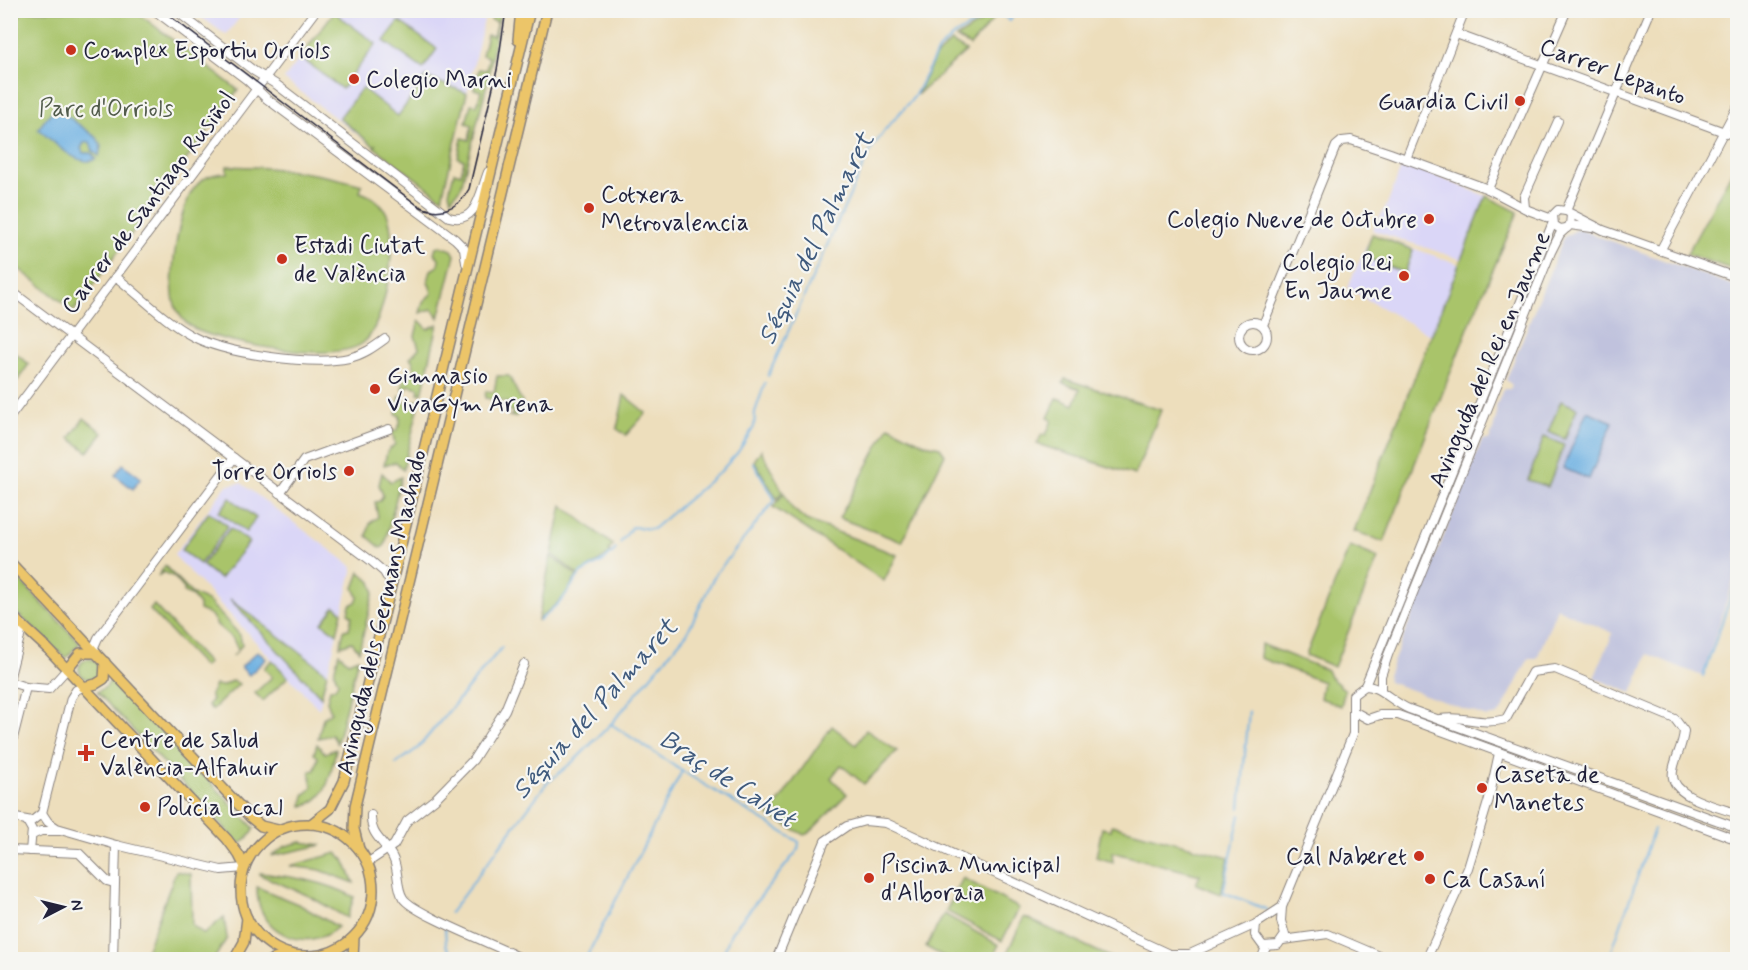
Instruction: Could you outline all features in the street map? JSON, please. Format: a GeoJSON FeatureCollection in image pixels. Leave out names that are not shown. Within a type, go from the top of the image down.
{"type":"FeatureCollection","features":[{"type":"Feature","properties":{"kind":"main road"},"geometry":{"type":"LineString","coordinates":[[516,66],[522,10]]}},
{"type":"Feature","properties":{"kind":"main road"},"geometry":{"type":"LineString","coordinates":[[311,824],[330,809],[340,793],[530,10]]}},
{"type":"Feature","properties":{"kind":"main road","name":"Avinguda dels Germans Machado"},"geometry":{"type":"LineString","coordinates":[[531,69],[541,10]]}},
{"type":"Feature","properties":{"kind":"main road","name":"Avinguda dels Germans Machado"},"geometry":{"type":"LineString","coordinates":[[359,849],[354,830],[355,806],[547,10]]}},
{"type":"Feature","properties":{"kind":"main road"},"geometry":{"type":"LineString","coordinates":[[10,562],[250,817],[261,826],[278,830]]}},
{"type":"Feature","properties":{"kind":"main road"},"geometry":{"type":"LineString","coordinates":[[10,614],[67,669],[227,839],[245,867]]}},
{"type":"Feature","properties":{"kind":"main road"},"geometry":{"type":"LineString","coordinates":[[67,669],[80,653],[96,653]]}},
{"type":"Feature","properties":{"kind":"main road"},"geometry":{"type":"LineString","coordinates":[[83,687],[101,682],[106,674],[105,662]]}},
{"type":"Feature","properties":{"kind":"main road"},"geometry":{"type":"LineString","coordinates":[[234,960],[244,942],[247,918],[241,896],[245,867],[255,848],[278,830],[294,825],[311,824],[332,829],[359,849],[367,862],[372,877],[372,903],[368,915],[354,937],[334,950],[313,958],[289,954],[268,944],[247,918]]}},
{"type":"Feature","properties":{"kind":"main road"},"geometry":{"type":"LineString","coordinates":[[353,960],[354,937]]}},
{"type":"Feature","properties":{"kind":"main road"},"geometry":{"type":"LineString","coordinates":[[271,960],[289,954]]}},
{"type":"Feature","properties":{"kind":"street"},"geometry":{"type":"LineString","coordinates":[[154,10],[462,244],[466,254],[466,277]]}},
{"type":"Feature","properties":{"kind":"street"},"geometry":{"type":"LineString","coordinates":[[175,10],[449,218],[464,218],[473,212],[496,151]]}},
{"type":"Feature","properties":{"kind":"street","name":"Carrer de Santiago Rusiñol"},"geometry":{"type":"LineString","coordinates":[[10,417],[316,10]]}},
{"type":"Feature","properties":{"kind":"street"},"geometry":{"type":"LineString","coordinates":[[1406,159],[1466,10]]}},
{"type":"Feature","properties":{"kind":"street"},"geometry":{"type":"LineString","coordinates":[[1568,227],[1568,213],[1615,92],[1651,10]]}},
{"type":"Feature","properties":{"kind":"street"},"geometry":{"type":"LineString","coordinates":[[1488,189],[1564,11]]}},
{"type":"Feature","properties":{"kind":"street","name":"Carrer Lepanto"},"geometry":{"type":"LineString","coordinates":[[1456,34],[1737,137]]}},
{"type":"Feature","properties":{"kind":"street"},"geometry":{"type":"LineString","coordinates":[[1660,251],[1737,105]]}},
{"type":"Feature","properties":{"kind":"street"},"geometry":{"type":"LineString","coordinates":[[1525,208],[1524,197],[1558,121]]}},
{"type":"Feature","properties":{"kind":"street"},"geometry":{"type":"LineString","coordinates":[[1263,326],[1336,146],[1342,141],[1351,140],[1488,189],[1552,220],[1557,228],[1603,230]]}},
{"type":"Feature","properties":{"kind":"street"},"geometry":{"type":"LineString","coordinates":[[1514,202],[1524,197]]}},
{"type":"Feature","properties":{"kind":"street"},"geometry":{"type":"LineString","coordinates":[[1552,220],[1558,210],[1568,213],[1603,230],[1737,278]]}},
{"type":"Feature","properties":{"kind":"street","name":"Avinguda del Rei en Jaume"},"geometry":{"type":"LineString","coordinates":[[1365,686],[1552,220]]}},
{"type":"Feature","properties":{"kind":"street","name":"Avinguda del Rei en Jaume"},"geometry":{"type":"LineString","coordinates":[[1383,693],[1381,676],[1388,655],[1551,252],[1568,227]]}},
{"type":"Feature","properties":{"kind":"street"},"geometry":{"type":"LineString","coordinates":[[116,277],[192,336],[225,347],[286,358],[335,360],[363,354],[385,339]]}},
{"type":"Feature","properties":{"kind":"street"},"geometry":{"type":"LineString","coordinates":[[10,290],[370,560],[384,572],[391,584]]}},
{"type":"Feature","properties":{"kind":"street"},"geometry":{"type":"LineString","coordinates":[[280,493],[304,460],[389,429]]}},
{"type":"Feature","properties":{"kind":"street"},"geometry":{"type":"LineString","coordinates":[[96,653],[94,647],[98,638],[234,458]]}},
{"type":"Feature","properties":{"kind":"street"},"geometry":{"type":"LineString","coordinates":[[10,676],[23,625]]}},
{"type":"Feature","properties":{"kind":"street"},"geometry":{"type":"LineString","coordinates":[[367,862],[394,845],[407,822],[451,784],[483,745],[505,710],[524,664]]}},
{"type":"Feature","properties":{"kind":"street"},"geometry":{"type":"LineString","coordinates":[[10,682],[26,687],[49,689],[67,669]]}},
{"type":"Feature","properties":{"kind":"street"},"geometry":{"type":"LineString","coordinates":[[1438,719],[1456,716],[1488,724],[1506,719],[1532,672],[1555,669],[1675,719],[1684,731],[1683,746],[1672,772],[1675,784],[1682,794],[1737,814]]}},
{"type":"Feature","properties":{"kind":"street"},"geometry":{"type":"LineString","coordinates":[[1283,940],[1285,930],[1281,921],[1282,907],[1353,734],[1355,712],[1352,706],[1353,695],[1365,686],[1383,693],[1395,703],[1737,828]]}},
{"type":"Feature","properties":{"kind":"street"},"geometry":{"type":"LineString","coordinates":[[10,750],[26,687]]}},
{"type":"Feature","properties":{"kind":"street"},"geometry":{"type":"LineString","coordinates":[[10,817],[27,821],[35,820],[42,813],[72,698],[76,690],[83,687]]}},
{"type":"Feature","properties":{"kind":"street"},"geometry":{"type":"LineString","coordinates":[[1380,715],[1386,706],[1383,693]]}},
{"type":"Feature","properties":{"kind":"street"},"geometry":{"type":"LineString","coordinates":[[1355,712],[1368,720]]}},
{"type":"Feature","properties":{"kind":"street"},"geometry":{"type":"LineString","coordinates":[[1353,734],[1368,720],[1380,715],[1398,715],[1737,840]]}},
{"type":"Feature","properties":{"kind":"street"},"geometry":{"type":"LineString","coordinates":[[1426,960],[1468,868],[1489,799],[1499,753]]}},
{"type":"Feature","properties":{"kind":"street"},"geometry":{"type":"LineString","coordinates":[[42,813],[53,826],[116,845],[221,870],[245,867]]}},
{"type":"Feature","properties":{"kind":"street"},"geometry":{"type":"LineString","coordinates":[[371,815],[371,826],[377,839],[395,861],[400,893],[405,901],[525,960]]}},
{"type":"Feature","properties":{"kind":"street"},"geometry":{"type":"LineString","coordinates":[[27,821],[32,835],[30,851]]}},
{"type":"Feature","properties":{"kind":"street"},"geometry":{"type":"LineString","coordinates":[[776,960],[825,841],[847,826],[865,821],[886,823],[1168,954],[1190,954],[1256,924],[1282,907]]}},
{"type":"Feature","properties":{"kind":"street"},"geometry":{"type":"LineString","coordinates":[[32,835],[41,831],[71,832]]}},
{"type":"Feature","properties":{"kind":"street"},"geometry":{"type":"LineString","coordinates":[[113,960],[116,845]]}},
{"type":"Feature","properties":{"kind":"street"},"geometry":{"type":"LineString","coordinates":[[10,850],[79,853],[107,881],[114,883]]}},
{"type":"Feature","properties":{"kind":"street"},"geometry":{"type":"LineString","coordinates":[[1271,916],[1281,921]]}},
{"type":"Feature","properties":{"kind":"street"},"geometry":{"type":"LineString","coordinates":[[1256,924],[1255,935],[1259,943],[1266,947],[1274,947],[1283,940],[1328,934],[1389,960]]}},
{"type":"Feature","properties":{"kind":"street"},"geometry":{"type":"LineString","coordinates":[[1242,931],[1255,935]]}},
{"type":"Feature","properties":{"kind":"street"},"geometry":{"type":"LineString","coordinates":[[1261,960],[1266,947]]}},
{"type":"Feature","properties":{"kind":"shaded area"},"geometry":{"type":"Polygon","coordinates":[[[483,10],[485,16],[467,93],[426,77],[374,147],[284,79],[336,11],[483,10]]]}},
{"type":"Feature","properties":{"kind":"shaded area"},"geometry":{"type":"Polygon","coordinates":[[[193,11],[245,11],[226,35],[193,11]]]}},
{"type":"Feature","properties":{"kind":"shaded area","name":"Colegio Nueve de Octubre"},"geometry":{"type":"Polygon","coordinates":[[[1403,163],[1486,196],[1463,260],[1372,230],[1386,207],[1403,163]]]}},
{"type":"Feature","properties":{"kind":"shaded area"},"geometry":{"type":"Polygon","coordinates":[[[1578,229],[1737,287],[1737,570],[1702,676],[1648,654],[1632,693],[1594,678],[1613,633],[1557,608],[1537,658],[1529,658],[1498,715],[1487,717],[1389,682],[1388,675],[1482,440],[1489,440],[1497,413],[1496,407],[1503,389],[1510,389],[1512,385],[1506,380],[1564,237],[1578,229]]]}},
{"type":"Feature","properties":{"kind":"shaded area","name":"Colegio Rei En Jaume"},"geometry":{"type":"Polygon","coordinates":[[[1372,234],[1461,265],[1432,336],[1347,288],[1372,234]]]}},
{"type":"Feature","properties":{"kind":"shaded area"},"geometry":{"type":"Polygon","coordinates":[[[241,483],[353,567],[319,709],[174,555],[227,485],[241,483]]]}},
{"type":"Feature","properties":{"kind":"green space","name":"Parc d'Orriols"},"geometry":{"type":"Polygon","coordinates":[[[23,11],[135,11],[238,90],[74,311],[11,263],[11,27],[23,11]]]}},
{"type":"Feature","properties":{"kind":"green space"},"geometry":{"type":"Polygon","coordinates":[[[493,11],[500,11],[487,84],[461,187],[451,199],[449,192],[454,172],[461,174],[464,160],[458,158],[462,138],[469,140],[472,125],[466,123],[471,104],[477,105],[481,91],[474,89],[479,69],[486,70],[489,57],[482,55],[487,35],[493,36],[497,22],[491,20],[493,11]]]}},
{"type":"Feature","properties":{"kind":"green space"},"geometry":{"type":"Polygon","coordinates":[[[991,11],[997,15],[970,46],[956,38],[980,23],[991,11]]]}},
{"type":"Feature","properties":{"kind":"green space"},"geometry":{"type":"Polygon","coordinates":[[[334,12],[376,44],[342,89],[300,57],[334,12]]]}},
{"type":"Feature","properties":{"kind":"green space"},"geometry":{"type":"Polygon","coordinates":[[[399,21],[437,49],[423,69],[384,41],[399,21]]]}},
{"type":"Feature","properties":{"kind":"green space"},"geometry":{"type":"Polygon","coordinates":[[[951,42],[966,51],[917,95],[935,57],[951,42]]]}},
{"type":"Feature","properties":{"kind":"green space"},"geometry":{"type":"Polygon","coordinates":[[[426,77],[467,93],[442,198],[374,147],[376,144],[374,146],[339,118],[362,88],[398,116],[426,77]]]}},
{"type":"Feature","properties":{"kind":"green space"},"geometry":{"type":"Polygon","coordinates":[[[1737,162],[1737,271],[1687,254],[1737,162]]]}},
{"type":"Feature","properties":{"kind":"green space","name":"Estadi Ciutat de València"},"geometry":{"type":"Polygon","coordinates":[[[227,166],[295,171],[345,180],[362,185],[360,192],[382,206],[390,226],[388,282],[378,320],[363,343],[349,349],[330,352],[282,350],[214,336],[195,329],[181,317],[175,305],[172,279],[176,244],[184,210],[195,187],[210,176],[227,173],[227,166]]]}},
{"type":"Feature","properties":{"kind":"green space"},"geometry":{"type":"Polygon","coordinates":[[[1486,196],[1518,212],[1470,323],[1384,542],[1354,531],[1486,196]]]}},
{"type":"Feature","properties":{"kind":"green space"},"geometry":{"type":"Polygon","coordinates":[[[1372,234],[1413,250],[1405,273],[1364,257],[1372,234]]]}},
{"type":"Feature","properties":{"kind":"green space"},"geometry":{"type":"Polygon","coordinates":[[[441,246],[452,250],[455,255],[439,318],[432,309],[420,313],[423,302],[432,293],[428,281],[431,270],[438,266],[439,258],[434,253],[436,247],[441,246]]]}},
{"type":"Feature","properties":{"kind":"green space"},"geometry":{"type":"Polygon","coordinates":[[[419,320],[428,329],[438,324],[422,394],[418,393],[419,388],[408,385],[406,390],[402,389],[405,375],[410,375],[414,369],[410,358],[419,348],[415,336],[419,320]]]}},
{"type":"Feature","properties":{"kind":"green space"},"geometry":{"type":"Polygon","coordinates":[[[11,350],[29,364],[18,380],[11,375],[11,350]]]}},
{"type":"Feature","properties":{"kind":"green space"},"geometry":{"type":"Polygon","coordinates":[[[497,376],[509,376],[522,402],[522,409],[515,417],[508,416],[512,416],[513,411],[506,410],[507,402],[485,398],[486,391],[494,392],[497,376]]]}},
{"type":"Feature","properties":{"kind":"green space"},"geometry":{"type":"Polygon","coordinates":[[[1065,379],[1161,410],[1135,475],[1037,444],[1042,434],[1046,435],[1052,420],[1048,418],[1057,398],[1074,405],[1080,389],[1063,383],[1065,379]]]}},
{"type":"Feature","properties":{"kind":"green space"},"geometry":{"type":"Polygon","coordinates":[[[624,395],[646,413],[626,435],[617,429],[624,395]]]}},
{"type":"Feature","properties":{"kind":"green space"},"geometry":{"type":"Polygon","coordinates":[[[400,396],[404,397],[403,402],[415,405],[416,400],[420,401],[403,470],[396,462],[384,465],[387,452],[395,444],[392,431],[396,431],[400,424],[400,416],[396,414],[400,396]]]}},
{"type":"Feature","properties":{"kind":"green space"},"geometry":{"type":"Polygon","coordinates":[[[1561,401],[1577,408],[1565,439],[1548,432],[1561,401]]]}},
{"type":"Feature","properties":{"kind":"green space"},"geometry":{"type":"Polygon","coordinates":[[[84,418],[103,433],[88,452],[70,438],[84,418]]]}},
{"type":"Feature","properties":{"kind":"green space"},"geometry":{"type":"Polygon","coordinates":[[[889,426],[925,444],[940,447],[945,454],[902,542],[839,518],[889,426]]]}},
{"type":"Feature","properties":{"kind":"green space"},"geometry":{"type":"Polygon","coordinates":[[[1544,437],[1564,445],[1548,487],[1528,480],[1544,437]]]}},
{"type":"Feature","properties":{"kind":"green space"},"geometry":{"type":"Polygon","coordinates":[[[761,450],[783,492],[777,499],[754,461],[761,450]]]}},
{"type":"Feature","properties":{"kind":"green space"},"geometry":{"type":"Polygon","coordinates":[[[382,473],[391,482],[401,477],[385,545],[381,548],[367,536],[370,523],[378,517],[375,502],[380,501],[383,495],[379,485],[382,473]]]}},
{"type":"Feature","properties":{"kind":"green space"},"geometry":{"type":"Polygon","coordinates":[[[784,493],[792,508],[806,520],[897,555],[884,581],[773,507],[784,493]]]}},
{"type":"Feature","properties":{"kind":"green space"},"geometry":{"type":"Polygon","coordinates":[[[230,498],[256,518],[246,532],[219,512],[230,498]]]}},
{"type":"Feature","properties":{"kind":"green space"},"geometry":{"type":"Polygon","coordinates":[[[562,505],[613,545],[609,550],[611,553],[578,575],[552,554],[562,505]]]}},
{"type":"Feature","properties":{"kind":"green space"},"geometry":{"type":"Polygon","coordinates":[[[209,512],[228,526],[200,564],[181,550],[209,512]]]}},
{"type":"Feature","properties":{"kind":"green space"},"geometry":{"type":"Polygon","coordinates":[[[230,528],[249,542],[220,579],[202,565],[230,528]]]}},
{"type":"Feature","properties":{"kind":"green space"},"geometry":{"type":"Polygon","coordinates":[[[1350,546],[1378,558],[1334,667],[1306,655],[1350,546]]]}},
{"type":"Feature","properties":{"kind":"green space"},"geometry":{"type":"Polygon","coordinates":[[[551,556],[577,576],[564,597],[538,620],[551,556]]]}},
{"type":"Feature","properties":{"kind":"green space"},"geometry":{"type":"Polygon","coordinates":[[[165,566],[191,593],[209,602],[240,635],[242,645],[238,650],[233,639],[217,625],[211,615],[199,610],[199,605],[191,595],[183,592],[185,590],[174,577],[164,572],[158,576],[165,566]]]}},
{"type":"Feature","properties":{"kind":"green space"},"geometry":{"type":"Polygon","coordinates":[[[10,570],[80,643],[66,658],[11,608],[10,570]]]}},
{"type":"Feature","properties":{"kind":"green space"},"geometry":{"type":"Polygon","coordinates":[[[360,572],[371,582],[374,591],[359,651],[352,642],[340,646],[344,630],[349,629],[352,616],[348,613],[350,605],[356,602],[358,597],[354,588],[360,572]]]}},
{"type":"Feature","properties":{"kind":"green space"},"geometry":{"type":"Polygon","coordinates":[[[230,599],[327,673],[321,697],[230,599]]]}},
{"type":"Feature","properties":{"kind":"green space"},"geometry":{"type":"Polygon","coordinates":[[[154,605],[208,663],[204,667],[150,610],[154,605]]]}},
{"type":"Feature","properties":{"kind":"green space"},"geometry":{"type":"Polygon","coordinates":[[[335,606],[342,612],[337,634],[322,623],[335,606]]]}},
{"type":"Feature","properties":{"kind":"green space"},"geometry":{"type":"Polygon","coordinates":[[[1261,644],[1327,670],[1330,677],[1345,690],[1341,706],[1320,698],[1323,682],[1260,658],[1261,644]]]}},
{"type":"Feature","properties":{"kind":"green space"},"geometry":{"type":"Polygon","coordinates":[[[339,653],[348,662],[358,658],[337,743],[332,735],[318,738],[323,718],[331,712],[327,701],[330,689],[335,688],[338,682],[334,672],[339,653]]]}},
{"type":"Feature","properties":{"kind":"green space"},"geometry":{"type":"Polygon","coordinates":[[[85,659],[93,659],[99,665],[99,673],[93,679],[85,679],[79,673],[79,665],[85,659]]]}},
{"type":"Feature","properties":{"kind":"green space"},"geometry":{"type":"Polygon","coordinates":[[[272,660],[288,677],[263,701],[255,693],[272,677],[264,668],[272,660]]]}},
{"type":"Feature","properties":{"kind":"green space"},"geometry":{"type":"Polygon","coordinates":[[[112,678],[254,828],[242,843],[239,843],[97,692],[106,687],[112,678]]]}},
{"type":"Feature","properties":{"kind":"green space"},"geometry":{"type":"Polygon","coordinates":[[[233,680],[239,684],[212,710],[208,705],[215,685],[222,686],[233,680]]]}},
{"type":"Feature","properties":{"kind":"green space"},"geometry":{"type":"Polygon","coordinates":[[[832,726],[856,745],[866,730],[897,751],[864,784],[841,765],[831,778],[847,794],[809,833],[804,835],[769,816],[832,726]]]}},
{"type":"Feature","properties":{"kind":"green space"},"geometry":{"type":"Polygon","coordinates":[[[317,744],[325,753],[336,749],[332,766],[323,792],[311,803],[302,806],[304,795],[312,788],[310,771],[315,770],[318,757],[314,754],[317,744]]]}},
{"type":"Feature","properties":{"kind":"green space"},"geometry":{"type":"Polygon","coordinates":[[[1112,825],[1229,857],[1221,894],[1196,884],[1200,875],[1112,852],[1113,862],[1096,857],[1102,828],[1111,830],[1112,825]]]}},
{"type":"Feature","properties":{"kind":"green space"},"geometry":{"type":"Polygon","coordinates":[[[301,842],[322,845],[271,856],[286,846],[301,842]]]}},
{"type":"Feature","properties":{"kind":"green space"},"geometry":{"type":"Polygon","coordinates":[[[337,853],[344,860],[354,883],[320,870],[290,866],[337,853]]]}},
{"type":"Feature","properties":{"kind":"green space"},"geometry":{"type":"Polygon","coordinates":[[[176,871],[191,874],[192,925],[204,934],[224,917],[227,938],[214,959],[143,959],[176,871]]]}},
{"type":"Feature","properties":{"kind":"green space"},"geometry":{"type":"Polygon","coordinates":[[[260,873],[320,883],[354,897],[347,918],[309,896],[260,875],[260,873]]]}},
{"type":"Feature","properties":{"kind":"green space"},"geometry":{"type":"Polygon","coordinates":[[[963,878],[1019,908],[1002,941],[946,911],[963,878]]]}},
{"type":"Feature","properties":{"kind":"green space"},"geometry":{"type":"Polygon","coordinates":[[[257,887],[300,905],[338,927],[325,935],[311,939],[297,939],[284,934],[273,927],[264,916],[259,903],[257,887]]]}},
{"type":"Feature","properties":{"kind":"green space"},"geometry":{"type":"Polygon","coordinates":[[[944,914],[999,945],[991,959],[948,959],[926,947],[944,914]]]}},
{"type":"Feature","properties":{"kind":"green space"},"geometry":{"type":"Polygon","coordinates":[[[1024,917],[1114,959],[1004,959],[1024,917]]]}},
{"type":"Feature","properties":{"kind":"water"},"geometry":{"type":"Polygon","coordinates":[[[55,107],[97,138],[101,146],[99,156],[93,151],[90,142],[84,143],[81,148],[83,153],[91,153],[96,159],[89,161],[73,157],[38,129],[55,107]]]}},
{"type":"Feature","properties":{"kind":"water"},"geometry":{"type":"Polygon","coordinates":[[[1587,411],[1613,422],[1589,479],[1563,468],[1587,411]]]}},
{"type":"Feature","properties":{"kind":"water"},"geometry":{"type":"Polygon","coordinates":[[[123,464],[141,478],[133,489],[115,475],[123,464]]]}},
{"type":"Feature","properties":{"kind":"water"},"geometry":{"type":"Polygon","coordinates":[[[258,651],[266,659],[249,675],[241,667],[258,651]]]}},
{"type":"Feature","properties":{"kind":"waterway","name":"Séquia del Palmaret"},"geometry":{"type":"LineString","coordinates":[[768,376],[868,155],[884,131],[914,97],[938,50],[953,36],[982,19],[989,10]]}},
{"type":"Feature","properties":{"kind":"waterway","name":"Séquia del Palmaret"},"geometry":{"type":"LineString","coordinates":[[995,10],[1010,21],[1016,10]]}},
{"type":"Feature","properties":{"kind":"waterway"},"geometry":{"type":"LineString","coordinates":[[620,543],[632,527],[653,529],[720,472],[738,452],[754,427],[755,412],[765,383]]}},
{"type":"Feature","properties":{"kind":"waterway","name":"Séquia del Palmaret"},"geometry":{"type":"LineString","coordinates":[[450,913],[546,784],[576,759],[611,724],[687,633],[715,575],[775,500],[753,462]]}},
{"type":"Feature","properties":{"kind":"waterway"},"geometry":{"type":"LineString","coordinates":[[540,620],[561,601],[581,573],[605,560],[616,549]]}},
{"type":"Feature","properties":{"kind":"waterway"},"geometry":{"type":"LineString","coordinates":[[1703,676],[1738,577]]}},
{"type":"Feature","properties":{"kind":"waterway"},"geometry":{"type":"LineString","coordinates":[[396,764],[418,748],[502,647]]}},
{"type":"Feature","properties":{"kind":"waterway"},"geometry":{"type":"LineString","coordinates":[[1240,808],[1249,711]]}},
{"type":"Feature","properties":{"kind":"waterway","name":"Braç de Calvet"},"geometry":{"type":"LineString","coordinates":[[611,724],[682,771],[799,842],[798,850],[731,933],[721,960]]}},
{"type":"Feature","properties":{"kind":"waterway"},"geometry":{"type":"LineString","coordinates":[[585,960],[682,771]]}},
{"type":"Feature","properties":{"kind":"waterway"},"geometry":{"type":"LineString","coordinates":[[1240,815],[1223,892],[1268,910]]}},
{"type":"Feature","properties":{"kind":"waterway"},"geometry":{"type":"LineString","coordinates":[[1606,960],[1609,959],[1654,829]]}},
{"type":"Feature","properties":{"kind":"waterway","name":"Séquia del Palmaret"},"geometry":{"type":"LineString","coordinates":[[445,928],[446,945],[455,960]]}},
{"type":"Feature","properties":{"kind":"tram line"},"geometry":{"type":"LineString","coordinates":[[162,10],[416,204],[439,211],[459,202],[469,189],[497,70],[506,10]]}},
{"type":"Feature","properties":{"kind":"place","name":"Complex Esportiu Orriols"},"geometry":{"type":"Point","coordinates":[71,50]}},
{"type":"Feature","properties":{"kind":"place","name":"Colegio Marni"},"geometry":{"type":"Point","coordinates":[354,79]}},
{"type":"Feature","properties":{"kind":"place","name":"Guardia Civil"},"geometry":{"type":"Point","coordinates":[1520,101]}},
{"type":"Feature","properties":{"kind":"place","name":"Cotxera Metrovalencia"},"geometry":{"type":"Point","coordinates":[589,208]}},
{"type":"Feature","properties":{"kind":"place","name":"Colegio Nueve de Octubre"},"geometry":{"type":"Point","coordinates":[1429,219]}},
{"type":"Feature","properties":{"kind":"place","name":"Estadi Ciutat de València"},"geometry":{"type":"Point","coordinates":[282,259]}},
{"type":"Feature","properties":{"kind":"place","name":"Colegio Rei En Jaume"},"geometry":{"type":"Point","coordinates":[1404,276]}},
{"type":"Feature","properties":{"kind":"place","name":"Gimnasio VivaGym Arena"},"geometry":{"type":"Point","coordinates":[375,389]}},
{"type":"Feature","properties":{"kind":"place","name":"Torre Orriols"},"geometry":{"type":"Point","coordinates":[349,471]}},
{"type":"Feature","properties":{"kind":"place","name":"Centre de salud València-Alfahuir"},"geometry":{"type":"Point","coordinates":[86,753]}},
{"type":"Feature","properties":{"kind":"place","name":"Caseta de Manetes"},"geometry":{"type":"Point","coordinates":[1482,788]}},
{"type":"Feature","properties":{"kind":"place","name":"Policía Local"},"geometry":{"type":"Point","coordinates":[145,807]}},
{"type":"Feature","properties":{"kind":"place","name":"Cal Naberet"},"geometry":{"type":"Point","coordinates":[1419,856]}},
{"type":"Feature","properties":{"kind":"place","name":"Piscina Municipal d'Alboraia"},"geometry":{"type":"Point","coordinates":[869,878]}},
{"type":"Feature","properties":{"kind":"place","name":"Ca Casaní"},"geometry":{"type":"Point","coordinates":[1430,879]}}]}
